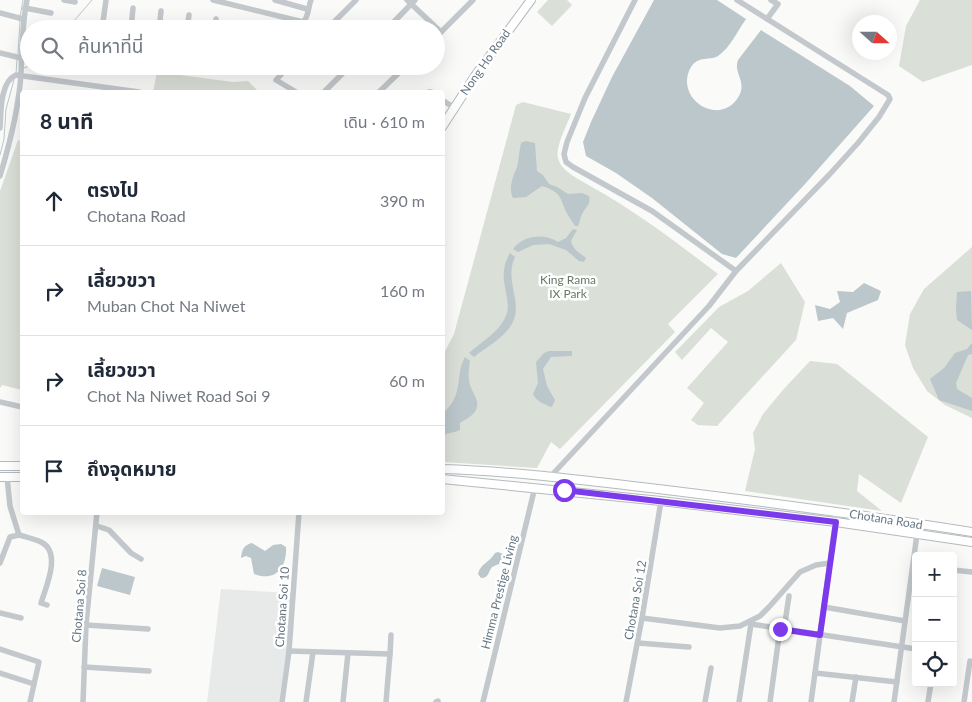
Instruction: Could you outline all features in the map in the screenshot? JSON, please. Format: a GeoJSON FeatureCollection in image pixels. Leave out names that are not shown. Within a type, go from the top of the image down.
{"type":"FeatureCollection","features":[{"type":"Feature","properties":{"kind":"main road","name":"Nong Ho Road"},"geometry":{"type":"LineString","coordinates":[[445,122],[486,61],[531,0]]}},
{"type":"Feature","properties":{"kind":"main road"},"geometry":{"type":"LineString","coordinates":[[0,466],[20,466]]}},
{"type":"Feature","properties":{"kind":"main road","name":"Chotana Road"},"geometry":{"type":"LineString","coordinates":[[445,469],[550,476],[837,511],[972,532]]}},
{"type":"Feature","properties":{"kind":"main road"},"geometry":{"type":"LineString","coordinates":[[4,477],[20,476]]}},
{"type":"Feature","properties":{"kind":"main road","name":"Chotana Road"},"geometry":{"type":"LineString","coordinates":[[445,479],[661,501],[836,522],[972,542]]}},
{"type":"Feature","properties":{"kind":"street"},"geometry":{"type":"LineString","coordinates":[[0,13],[23,19],[27,0]]}},
{"type":"Feature","properties":{"kind":"street"},"geometry":{"type":"LineString","coordinates":[[64,0],[75,2]]}},
{"type":"Feature","properties":{"kind":"street"},"geometry":{"type":"LineString","coordinates":[[103,20],[106,0]]}},
{"type":"Feature","properties":{"kind":"street"},"geometry":{"type":"LineString","coordinates":[[215,0],[293,20]]}},
{"type":"Feature","properties":{"kind":"street"},"geometry":{"type":"LineString","coordinates":[[274,0],[307,8]]}},
{"type":"Feature","properties":{"kind":"street"},"geometry":{"type":"LineString","coordinates":[[305,20],[307,8],[311,0]]}},
{"type":"Feature","properties":{"kind":"street"},"geometry":{"type":"LineString","coordinates":[[336,20],[356,0]]}},
{"type":"Feature","properties":{"kind":"street"},"geometry":{"type":"LineString","coordinates":[[445,28],[474,0]]}},
{"type":"Feature","properties":{"kind":"street"},"geometry":{"type":"LineString","coordinates":[[635,0],[585,98],[567,142],[564,154],[566,162],[652,211],[736,270]]}},
{"type":"Feature","properties":{"kind":"street"},"geometry":{"type":"LineString","coordinates":[[550,476],[709,306],[736,270],[829,175],[858,142],[890,99],[888,94],[737,0]]}},
{"type":"Feature","properties":{"kind":"street"},"geometry":{"type":"LineString","coordinates":[[767,19],[778,4],[771,0]]}},
{"type":"Feature","properties":{"kind":"street"},"geometry":{"type":"LineString","coordinates":[[395,20],[411,1],[427,20]]}},
{"type":"Feature","properties":{"kind":"street"},"geometry":{"type":"LineString","coordinates":[[26,8],[51,13]]}},
{"type":"Feature","properties":{"kind":"street"},"geometry":{"type":"LineString","coordinates":[[132,20],[133,8]]}},
{"type":"Feature","properties":{"kind":"street"},"geometry":{"type":"LineString","coordinates":[[160,20],[161,11]]}},
{"type":"Feature","properties":{"kind":"street"},"geometry":{"type":"LineString","coordinates":[[188,20],[189,15]]}},
{"type":"Feature","properties":{"kind":"street"},"geometry":{"type":"LineString","coordinates":[[0,53],[20,58]]}},
{"type":"Feature","properties":{"kind":"street"},"geometry":{"type":"LineString","coordinates":[[0,176],[11,140],[20,75]]}},
{"type":"Feature","properties":{"kind":"street"},"geometry":{"type":"LineString","coordinates":[[0,128],[3,90],[8,79],[20,75],[126,90]]}},
{"type":"Feature","properties":{"kind":"street"},"geometry":{"type":"LineString","coordinates":[[281,75],[276,80],[293,90]]}},
{"type":"Feature","properties":{"kind":"street"},"geometry":{"type":"LineString","coordinates":[[326,90],[341,75]]}},
{"type":"Feature","properties":{"kind":"street"},"geometry":{"type":"LineString","coordinates":[[381,90],[397,75]]}},
{"type":"Feature","properties":{"kind":"street"},"geometry":{"type":"LineString","coordinates":[[445,102],[455,108]]}},
{"type":"Feature","properties":{"kind":"street"},"geometry":{"type":"LineString","coordinates":[[0,402],[20,407]]}},
{"type":"Feature","properties":{"kind":"street"},"geometry":{"type":"LineString","coordinates":[[4,477],[19,535]]}},
{"type":"Feature","properties":{"kind":"street","name":"Himma Prestige Living"},"geometry":{"type":"LineString","coordinates":[[483,702],[535,488]]}},
{"type":"Feature","properties":{"kind":"street","name":"Chotana Soi 12"},"geometry":{"type":"LineString","coordinates":[[626,702],[638,643],[661,501]]}},
{"type":"Feature","properties":{"kind":"street"},"geometry":{"type":"LineString","coordinates":[[811,702],[837,511]]}},
{"type":"Feature","properties":{"kind":"street","name":"Chotana Soi 8"},"geometry":{"type":"LineString","coordinates":[[83,702],[86,625],[97,515]]}},
{"type":"Feature","properties":{"kind":"street","name":"Chotana Soi 10"},"geometry":{"type":"LineString","coordinates":[[282,702],[290,651],[299,515]]}},
{"type":"Feature","properties":{"kind":"street"},"geometry":{"type":"LineString","coordinates":[[96,526],[109,530],[131,554],[141,559]]}},
{"type":"Feature","properties":{"kind":"street"},"geometry":{"type":"LineString","coordinates":[[915,552],[917,534]]}},
{"type":"Feature","properties":{"kind":"street"},"geometry":{"type":"LineString","coordinates":[[0,563],[10,537],[19,535],[42,542],[50,550],[52,560],[41,603],[47,605]]}},
{"type":"Feature","properties":{"kind":"street"},"geometry":{"type":"LineString","coordinates":[[642,618],[720,628],[740,626],[760,616],[800,572],[808,568],[830,563]]}},
{"type":"Feature","properties":{"kind":"street"},"geometry":{"type":"LineString","coordinates":[[957,570],[972,572]]}},
{"type":"Feature","properties":{"kind":"street"},"geometry":{"type":"LineString","coordinates":[[894,702],[912,580]]}},
{"type":"Feature","properties":{"kind":"street"},"geometry":{"type":"LineString","coordinates":[[770,702],[782,629],[790,596]]}},
{"type":"Feature","properties":{"kind":"street"},"geometry":{"type":"LineString","coordinates":[[824,607],[905,621]]}},
{"type":"Feature","properties":{"kind":"street"},"geometry":{"type":"LineString","coordinates":[[0,614],[21,618]]}},
{"type":"Feature","properties":{"kind":"street"},"geometry":{"type":"LineString","coordinates":[[739,702],[751,624],[912,648]]}},
{"type":"Feature","properties":{"kind":"street"},"geometry":{"type":"LineString","coordinates":[[86,625],[148,629]]}},
{"type":"Feature","properties":{"kind":"street"},"geometry":{"type":"LineString","coordinates":[[386,702],[391,635]]}},
{"type":"Feature","properties":{"kind":"street"},"geometry":{"type":"LineString","coordinates":[[638,643],[689,647]]}},
{"type":"Feature","properties":{"kind":"street"},"geometry":{"type":"LineString","coordinates":[[0,649],[39,662],[30,702]]}},
{"type":"Feature","properties":{"kind":"street"},"geometry":{"type":"LineString","coordinates":[[290,651],[390,654]]}},
{"type":"Feature","properties":{"kind":"street"},"geometry":{"type":"LineString","coordinates":[[306,702],[313,652]]}},
{"type":"Feature","properties":{"kind":"street"},"geometry":{"type":"LineString","coordinates":[[343,702],[348,652]]}},
{"type":"Feature","properties":{"kind":"street"},"geometry":{"type":"LineString","coordinates":[[964,702],[970,661]]}},
{"type":"Feature","properties":{"kind":"street"},"geometry":{"type":"LineString","coordinates":[[84,667],[149,671]]}},
{"type":"Feature","properties":{"kind":"street"},"geometry":{"type":"LineString","coordinates":[[705,702],[711,668]]}},
{"type":"Feature","properties":{"kind":"street"},"geometry":{"type":"LineString","coordinates":[[0,673],[34,684]]}},
{"type":"Feature","properties":{"kind":"street"},"geometry":{"type":"LineString","coordinates":[[815,673],[897,682]]}},
{"type":"Feature","properties":{"kind":"street"},"geometry":{"type":"LineString","coordinates":[[852,702],[856,677]]}},
{"type":"Feature","properties":{"kind":"street"},"geometry":{"type":"LineString","coordinates":[[928,702],[930,687]]}},
{"type":"Feature","properties":{"kind":"shaded area"},"geometry":{"type":"Polygon","coordinates":[[[654,0],[717,0],[746,19],[722,53],[715,57],[697,61],[691,67],[687,78],[688,89],[701,106],[711,110],[721,110],[731,106],[739,96],[742,86],[737,69],[738,60],[761,30],[850,86],[874,106],[736,258],[722,254],[652,198],[616,173],[586,156],[583,142],[591,122],[612,77],[654,0]]]}},
{"type":"Feature","properties":{"kind":"shaded area"},"geometry":{"type":"Polygon","coordinates":[[[526,141],[535,143],[537,171],[543,175],[549,184],[568,194],[582,193],[589,196],[589,204],[582,214],[578,226],[575,226],[560,197],[554,191],[542,186],[526,197],[513,198],[512,182],[521,143],[526,141]]]}},
{"type":"Feature","properties":{"kind":"shaded area"},"geometry":{"type":"Polygon","coordinates":[[[573,229],[577,230],[571,241],[573,247],[586,258],[584,262],[579,261],[566,250],[549,244],[533,245],[518,252],[513,249],[517,244],[534,237],[546,237],[558,242],[566,238],[573,229]]]}},
{"type":"Feature","properties":{"kind":"shaded area"},"geometry":{"type":"Polygon","coordinates":[[[510,253],[515,257],[511,276],[516,310],[514,318],[510,327],[502,336],[474,357],[469,353],[494,333],[505,318],[508,303],[504,272],[510,253]]]}},
{"type":"Feature","properties":{"kind":"shaded area"},"geometry":{"type":"Polygon","coordinates":[[[864,283],[881,291],[878,300],[847,313],[843,329],[833,318],[818,321],[815,305],[830,309],[840,302],[837,291],[853,292],[864,283]]]}},
{"type":"Feature","properties":{"kind":"shaded area"},"geometry":{"type":"Polygon","coordinates":[[[971,291],[972,330],[957,320],[956,310],[957,292],[971,291]]]}},
{"type":"Feature","properties":{"kind":"shaded area"},"geometry":{"type":"Polygon","coordinates":[[[972,343],[972,354],[968,355],[956,383],[957,389],[972,398],[972,411],[939,400],[930,379],[944,368],[955,353],[967,349],[972,343]]]}},
{"type":"Feature","properties":{"kind":"shaded area"},"geometry":{"type":"Polygon","coordinates":[[[549,351],[572,351],[572,356],[551,357],[543,369],[547,386],[555,400],[552,407],[538,401],[533,394],[538,383],[536,362],[544,353],[549,351]]]}},
{"type":"Feature","properties":{"kind":"shaded area"},"geometry":{"type":"Polygon","coordinates":[[[465,357],[470,361],[469,381],[477,406],[470,417],[460,423],[460,430],[445,435],[445,411],[450,406],[457,392],[465,357]]]}},
{"type":"Feature","properties":{"kind":"shaded area"},"geometry":{"type":"Polygon","coordinates":[[[252,543],[265,551],[273,545],[281,544],[286,547],[286,555],[282,567],[274,575],[261,576],[254,574],[251,558],[246,556],[241,558],[244,548],[252,543]]]}},
{"type":"Feature","properties":{"kind":"shaded area"},"geometry":{"type":"Polygon","coordinates":[[[498,552],[503,554],[501,563],[492,567],[487,576],[481,578],[478,574],[479,571],[498,552]]]}},
{"type":"Feature","properties":{"kind":"shaded area"},"geometry":{"type":"Polygon","coordinates":[[[102,568],[135,577],[130,595],[97,586],[102,568]]]}},
{"type":"Feature","properties":{"kind":"shaded area"},"geometry":{"type":"Polygon","coordinates":[[[221,589],[291,593],[286,653],[279,702],[207,702],[221,589]]]}},
{"type":"Feature","properties":{"kind":"green space"},"geometry":{"type":"Polygon","coordinates":[[[548,0],[567,0],[572,5],[552,26],[537,12],[548,0]]]}},
{"type":"Feature","properties":{"kind":"green space"},"geometry":{"type":"Polygon","coordinates":[[[920,0],[972,0],[972,65],[923,82],[899,66],[906,26],[920,0]]]}},
{"type":"Feature","properties":{"kind":"green space"},"geometry":{"type":"Polygon","coordinates":[[[156,75],[180,75],[233,82],[248,81],[257,90],[153,90],[156,75]]]}},
{"type":"Feature","properties":{"kind":"green space","name":"King Rama IX Park"},"geometry":{"type":"Polygon","coordinates":[[[523,102],[571,114],[558,148],[558,158],[563,167],[577,178],[641,217],[718,274],[668,324],[675,332],[560,449],[551,442],[537,468],[445,462],[445,351],[454,334],[516,105],[523,102]]]}},
{"type":"Feature","properties":{"kind":"green space"},"geometry":{"type":"Polygon","coordinates":[[[18,140],[20,141],[20,390],[2,385],[0,388],[0,191],[18,140]]]}},
{"type":"Feature","properties":{"kind":"green space"},"geometry":{"type":"Polygon","coordinates":[[[972,247],[972,418],[945,405],[927,391],[913,368],[905,345],[910,314],[924,289],[972,247]]]}},
{"type":"Feature","properties":{"kind":"green space"},"geometry":{"type":"Polygon","coordinates":[[[781,263],[805,302],[796,340],[717,426],[698,425],[691,420],[704,403],[687,388],[728,342],[711,328],[682,360],[675,352],[719,307],[748,291],[781,263]]]}},
{"type":"Feature","properties":{"kind":"green space"},"geometry":{"type":"Polygon","coordinates":[[[810,361],[837,364],[928,437],[901,503],[859,474],[857,491],[882,511],[745,491],[755,449],[753,433],[763,414],[810,361]]]}},
{"type":"Feature","properties":{"kind":"waterway"},"geometry":{"type":"LineString","coordinates":[[20,17],[23,0]]}},
{"type":"Feature","properties":{"kind":"waterway"},"geometry":{"type":"LineString","coordinates":[[75,20],[92,0]]}},
{"type":"Feature","properties":{"kind":"waterway"},"geometry":{"type":"LineString","coordinates":[[18,54],[20,21]]}},
{"type":"Feature","properties":{"kind":"waterway"},"geometry":{"type":"LineString","coordinates":[[16,74],[17,60]]}},
{"type":"Feature","properties":{"kind":"waterway"},"geometry":{"type":"LineString","coordinates":[[0,155],[4,139],[6,109],[14,80]]}},
{"type":"Feature","properties":{"kind":"route"},"geometry":{"type":"LineString","coordinates":[[564,490],[836,522],[820,635],[780,629]]}}]}
